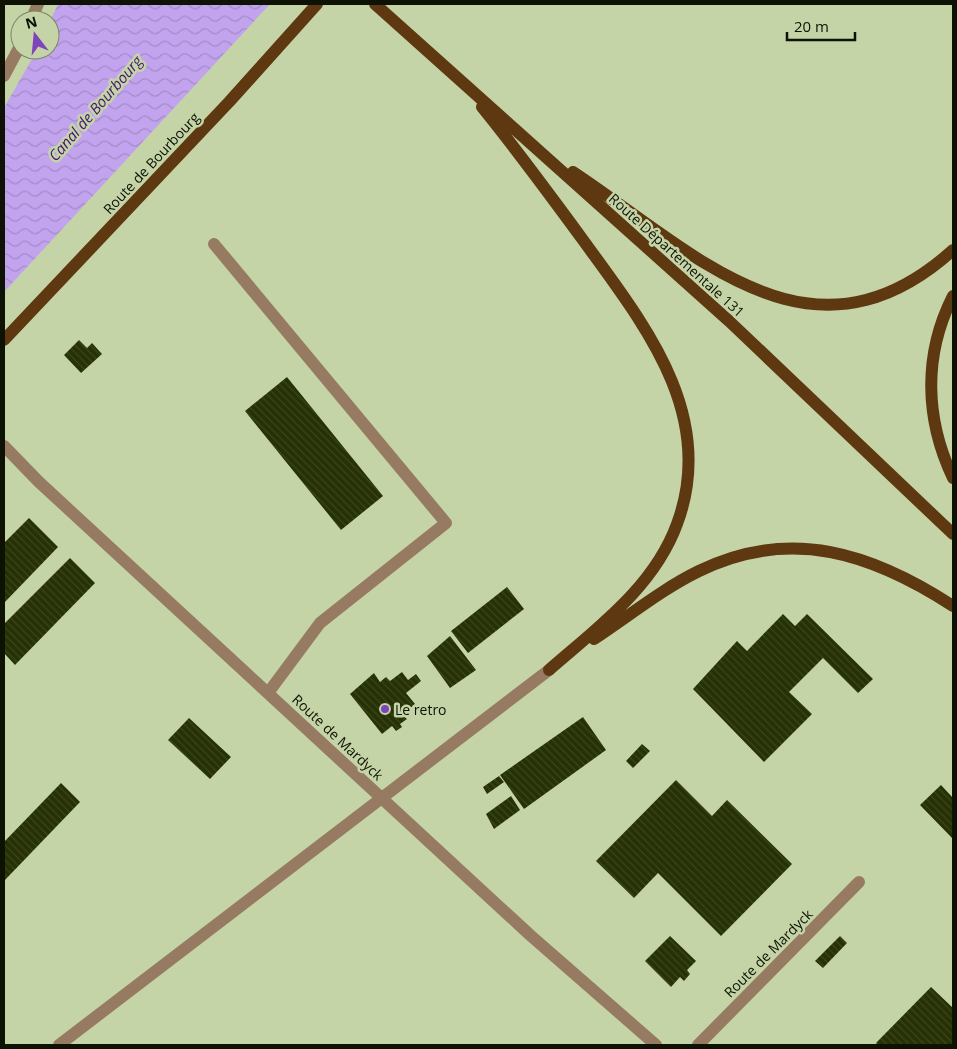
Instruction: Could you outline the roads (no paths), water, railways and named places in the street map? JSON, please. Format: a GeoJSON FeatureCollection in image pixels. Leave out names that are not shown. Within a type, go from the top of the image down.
{"type":"FeatureCollection","features":[{"type":"Feature","properties":{"kind":"main road","name":"Route de Bourbourg"},"geometry":{"type":"LineString","coordinates":[[4,340],[242,88],[317,4]]}},
{"type":"Feature","properties":{"kind":"main road","name":"Route Départementale 131"},"geometry":{"type":"LineString","coordinates":[[378,6],[797,384],[953,534]]}},
{"type":"Feature","properties":{"kind":"main road"},"geometry":{"type":"LineString","coordinates":[[449,70],[509,141],[644,325],[673,381],[685,424],[688,452],[685,495],[677,524],[665,550],[648,575],[626,601],[549,670]]}},
{"type":"Feature","properties":{"kind":"main road"},"geometry":{"type":"LineString","coordinates":[[538,149],[622,205],[692,257],[734,280],[778,298],[823,305],[869,298],[895,290],[920,277],[953,250]]}},
{"type":"Feature","properties":{"kind":"main road"},"geometry":{"type":"LineString","coordinates":[[953,296],[937,337],[930,383],[934,425],[953,478]]}},
{"type":"Feature","properties":{"kind":"main road"},"geometry":{"type":"LineString","coordinates":[[549,670],[667,590],[698,572],[736,556],[767,550],[810,548],[855,557],[885,568],[953,606]]}},
{"type":"Feature","properties":{"kind":"street"},"geometry":{"type":"LineString","coordinates":[[4,76],[13,60]]}},
{"type":"Feature","properties":{"kind":"street"},"geometry":{"type":"LineString","coordinates":[[214,244],[446,524],[320,623],[268,692]]}},
{"type":"Feature","properties":{"kind":"street","name":"Route de Mardyck"},"geometry":{"type":"LineString","coordinates":[[4,446],[530,935],[656,1045]]}},
{"type":"Feature","properties":{"kind":"street"},"geometry":{"type":"LineString","coordinates":[[59,1045],[549,670]]}},
{"type":"Feature","properties":{"kind":"street","name":"Route de Mardyck"},"geometry":{"type":"LineString","coordinates":[[698,1045],[859,882]]}},
{"type":"Feature","properties":{"kind":"water","name":"Canal de Bourbourg"},"geometry":{"type":"Polygon","coordinates":[[[58,4],[270,4],[4,292],[4,108],[31,60],[60,60],[60,10],[55,10],[58,4]]]}},
{"type":"Feature","properties":{"kind":"place","name":"Le retro"},"geometry":{"type":"Point","coordinates":[385,709]}}]}
